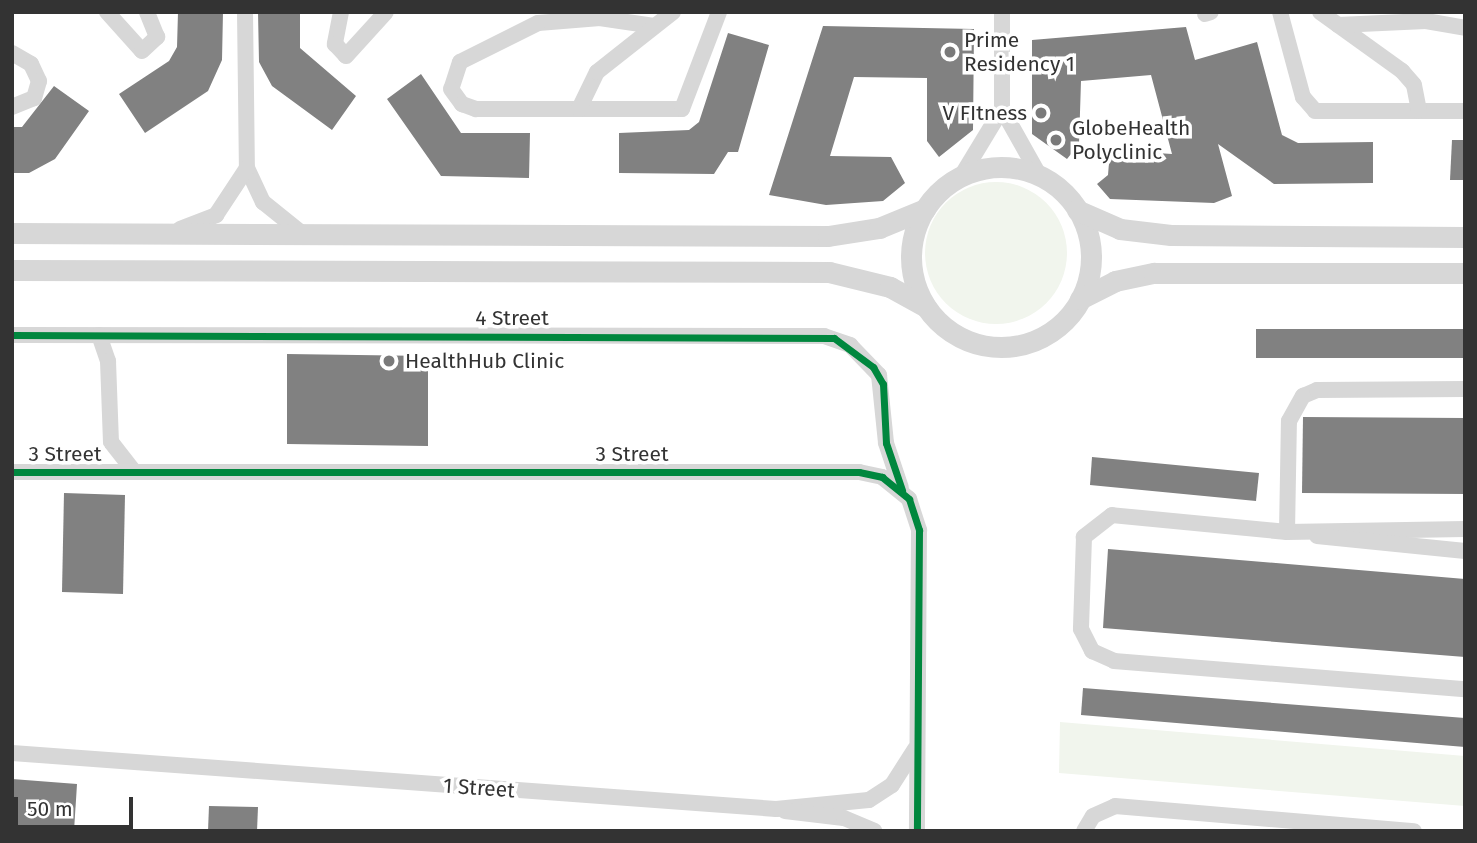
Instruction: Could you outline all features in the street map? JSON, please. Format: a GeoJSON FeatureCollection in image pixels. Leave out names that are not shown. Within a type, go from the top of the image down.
{"type":"FeatureCollection","features":[{"type":"Feature","properties":{"kind":"street"},"geometry":{"type":"LineString","coordinates":[[107,12],[142,51],[158,37],[148,12]]}},
{"type":"Feature","properties":{"kind":"street"},"geometry":{"type":"LineString","coordinates":[[245,12],[247,168],[263,202],[304,235]]}},
{"type":"Feature","properties":{"kind":"street"},"geometry":{"type":"LineString","coordinates":[[341,12],[335,44],[346,55],[386,12]]}},
{"type":"Feature","properties":{"kind":"street"},"geometry":{"type":"LineString","coordinates":[[579,109],[597,72],[673,12]]}},
{"type":"Feature","properties":{"kind":"street"},"geometry":{"type":"LineString","coordinates":[[653,26],[600,18],[538,23],[465,59],[451,78],[453,95],[468,108],[686,106],[719,12]]}},
{"type":"Feature","properties":{"kind":"street"},"geometry":{"type":"LineString","coordinates":[[1002,12],[1002,109],[1039,175],[1077,209],[1120,229],[1171,235],[1465,237]]}},
{"type":"Feature","properties":{"kind":"street"},"geometry":{"type":"LineString","coordinates":[[1280,12],[1310,108],[1465,111]]}},
{"type":"Feature","properties":{"kind":"street"},"geometry":{"type":"LineString","coordinates":[[1320,12],[1409,77],[1419,111]]}},
{"type":"Feature","properties":{"kind":"street"},"geometry":{"type":"LineString","coordinates":[[1338,25],[1426,21],[1465,28]]}},
{"type":"Feature","properties":{"kind":"street"},"geometry":{"type":"LineString","coordinates":[[12,53],[31,64],[39,80],[34,98],[12,107]]}},
{"type":"Feature","properties":{"kind":"street"},"geometry":{"type":"LineString","coordinates":[[12,233],[828,236],[879,228],[925,209],[962,176],[1002,109]]}},
{"type":"Feature","properties":{"kind":"street"},"geometry":{"type":"LineString","coordinates":[[962,176],[1000,167],[1039,175]]}},
{"type":"Feature","properties":{"kind":"street"},"geometry":{"type":"LineString","coordinates":[[165,234],[216,215],[247,168]]}},
{"type":"Feature","properties":{"kind":"street"},"geometry":{"type":"LineString","coordinates":[[925,209],[911,258],[926,307]]}},
{"type":"Feature","properties":{"kind":"street"},"geometry":{"type":"LineString","coordinates":[[1077,209],[1091,254],[1080,299]]}},
{"type":"Feature","properties":{"kind":"street"},"geometry":{"type":"LineString","coordinates":[[12,270],[829,272],[880,283],[926,307],[952,333],[999,347],[1046,335],[1080,299],[1115,281],[1154,273],[1465,273]]}},
{"type":"Feature","properties":{"kind":"street","name":"4 Street"},"geometry":{"type":"LineString","coordinates":[[12,335],[834,338],[873,367],[883,384],[886,443],[902,490]]}},
{"type":"Feature","properties":{"kind":"street"},"geometry":{"type":"LineString","coordinates":[[99,335],[108,360],[108,432],[134,471]]}},
{"type":"Feature","properties":{"kind":"street"},"geometry":{"type":"LineString","coordinates":[[1287,532],[1289,421],[1303,396],[1317,390],[1465,390]]}},
{"type":"Feature","properties":{"kind":"street","name":"3 Street"},"geometry":{"type":"LineString","coordinates":[[12,472],[859,472],[902,490]]}},
{"type":"Feature","properties":{"kind":"street"},"geometry":{"type":"LineString","coordinates":[[902,490],[919,530],[917,831]]}},
{"type":"Feature","properties":{"kind":"street"},"geometry":{"type":"LineString","coordinates":[[1465,551],[1139,518],[1109,526],[1094,539],[1086,587],[1092,634],[1100,648],[1123,660],[1465,689]]}},
{"type":"Feature","properties":{"kind":"street"},"geometry":{"type":"LineString","coordinates":[[1305,533],[1465,529]]}},
{"type":"Feature","properties":{"kind":"street","name":"1 Street"},"geometry":{"type":"LineString","coordinates":[[12,753],[776,809],[877,796],[898,778],[917,743]]}},
{"type":"Feature","properties":{"kind":"street"},"geometry":{"type":"LineString","coordinates":[[1084,831],[1093,816],[1115,806],[1414,831]]}},
{"type":"Feature","properties":{"kind":"street"},"geometry":{"type":"LineString","coordinates":[[776,809],[844,818],[874,831]]}},
{"type":"Feature","properties":{"kind":"shaded area"},"geometry":{"type":"Polygon","coordinates":[[[996,182],[1023,188],[1046,203],[1061,226],[1067,253],[1061,280],[1046,303],[1023,318],[996,324],[969,318],[946,303],[931,280],[925,253],[931,226],[946,203],[969,188],[996,182]]]}},
{"type":"Feature","properties":{"kind":"shaded area"},"geometry":{"type":"Polygon","coordinates":[[[1060,722],[1465,756],[1465,806],[1059,773],[1060,722]]]}},
{"type":"Feature","properties":{"kind":"building"},"geometry":{"type":"Polygon","coordinates":[[[178,12],[223,12],[222,60],[208,91],[145,133],[119,94],[169,61],[177,47],[178,12]]]}},
{"type":"Feature","properties":{"kind":"building"},"geometry":{"type":"Polygon","coordinates":[[[258,12],[300,12],[300,48],[356,96],[332,130],[272,86],[259,62],[258,12]]]}},
{"type":"Feature","properties":{"kind":"building"},"geometry":{"type":"Polygon","coordinates":[[[823,26],[974,29],[973,130],[939,157],[927,141],[927,78],[854,77],[830,156],[891,157],[905,183],[883,201],[826,205],[769,195],[823,26]]]}},
{"type":"Feature","properties":{"kind":"building"},"geometry":{"type":"Polygon","coordinates":[[[1186,27],[1195,60],[1257,42],[1282,135],[1298,143],[1373,142],[1373,183],[1274,184],[1218,144],[1232,196],[1214,203],[1110,199],[1097,184],[1108,175],[1110,150],[1172,154],[1151,75],[1081,81],[1079,144],[1067,159],[1032,134],[1032,40],[1186,27]]]}},
{"type":"Feature","properties":{"kind":"building"},"geometry":{"type":"Polygon","coordinates":[[[728,33],[769,45],[738,152],[728,152],[714,174],[619,173],[619,133],[689,130],[699,122],[728,33]]]}},
{"type":"Feature","properties":{"kind":"building"},"geometry":{"type":"Polygon","coordinates":[[[421,74],[461,133],[530,133],[529,178],[441,176],[387,99],[421,74]]]}},
{"type":"Feature","properties":{"kind":"building"},"geometry":{"type":"Polygon","coordinates":[[[54,86],[89,111],[55,159],[29,173],[12,173],[12,127],[22,127],[54,86]]]}},
{"type":"Feature","properties":{"kind":"building"},"geometry":{"type":"Polygon","coordinates":[[[1452,140],[1465,140],[1465,180],[1450,180],[1452,140]]]}},
{"type":"Feature","properties":{"kind":"building"},"geometry":{"type":"Polygon","coordinates":[[[1256,329],[1465,329],[1465,358],[1256,358],[1256,329]]]}},
{"type":"Feature","properties":{"kind":"building"},"geometry":{"type":"Polygon","coordinates":[[[287,354],[428,356],[428,446],[287,444],[287,354]]]}},
{"type":"Feature","properties":{"kind":"building"},"geometry":{"type":"Polygon","coordinates":[[[1303,417],[1465,418],[1465,494],[1302,493],[1303,417]]]}},
{"type":"Feature","properties":{"kind":"building"},"geometry":{"type":"Polygon","coordinates":[[[1092,457],[1259,473],[1256,501],[1090,485],[1092,457]]]}},
{"type":"Feature","properties":{"kind":"building"},"geometry":{"type":"Polygon","coordinates":[[[64,493],[125,495],[123,594],[62,592],[64,493]]]}},
{"type":"Feature","properties":{"kind":"building"},"geometry":{"type":"Polygon","coordinates":[[[1108,549],[1465,579],[1465,657],[1103,628],[1108,549]]]}},
{"type":"Feature","properties":{"kind":"building"},"geometry":{"type":"Polygon","coordinates":[[[1083,688],[1465,718],[1465,747],[1081,715],[1083,688]]]}},
{"type":"Feature","properties":{"kind":"building"},"geometry":{"type":"Polygon","coordinates":[[[12,779],[77,784],[74,831],[12,831],[12,779]]]}},
{"type":"Feature","properties":{"kind":"building"},"geometry":{"type":"Polygon","coordinates":[[[209,806],[258,807],[257,831],[208,831],[209,806]]]}},
{"type":"Feature","properties":{"kind":"cycle path"},"geometry":{"type":"LineString","coordinates":[[12,335],[834,338],[873,367],[883,384],[886,443],[902,490]]}},
{"type":"Feature","properties":{"kind":"cycle path"},"geometry":{"type":"LineString","coordinates":[[12,472],[859,472],[882,477],[909,499],[919,530],[917,831]]}},
{"type":"Feature","properties":{"kind":"place","name":"Prime Residency 1"},"geometry":{"type":"Point","coordinates":[950,52]}},
{"type":"Feature","properties":{"kind":"place","name":"V FItness"},"geometry":{"type":"Point","coordinates":[1041,113]}},
{"type":"Feature","properties":{"kind":"place","name":"GlobeHealth Polyclinic"},"geometry":{"type":"Point","coordinates":[1056,140]}},
{"type":"Feature","properties":{"kind":"place","name":"HealthHub Clinic"},"geometry":{"type":"Point","coordinates":[389,361]}}]}
